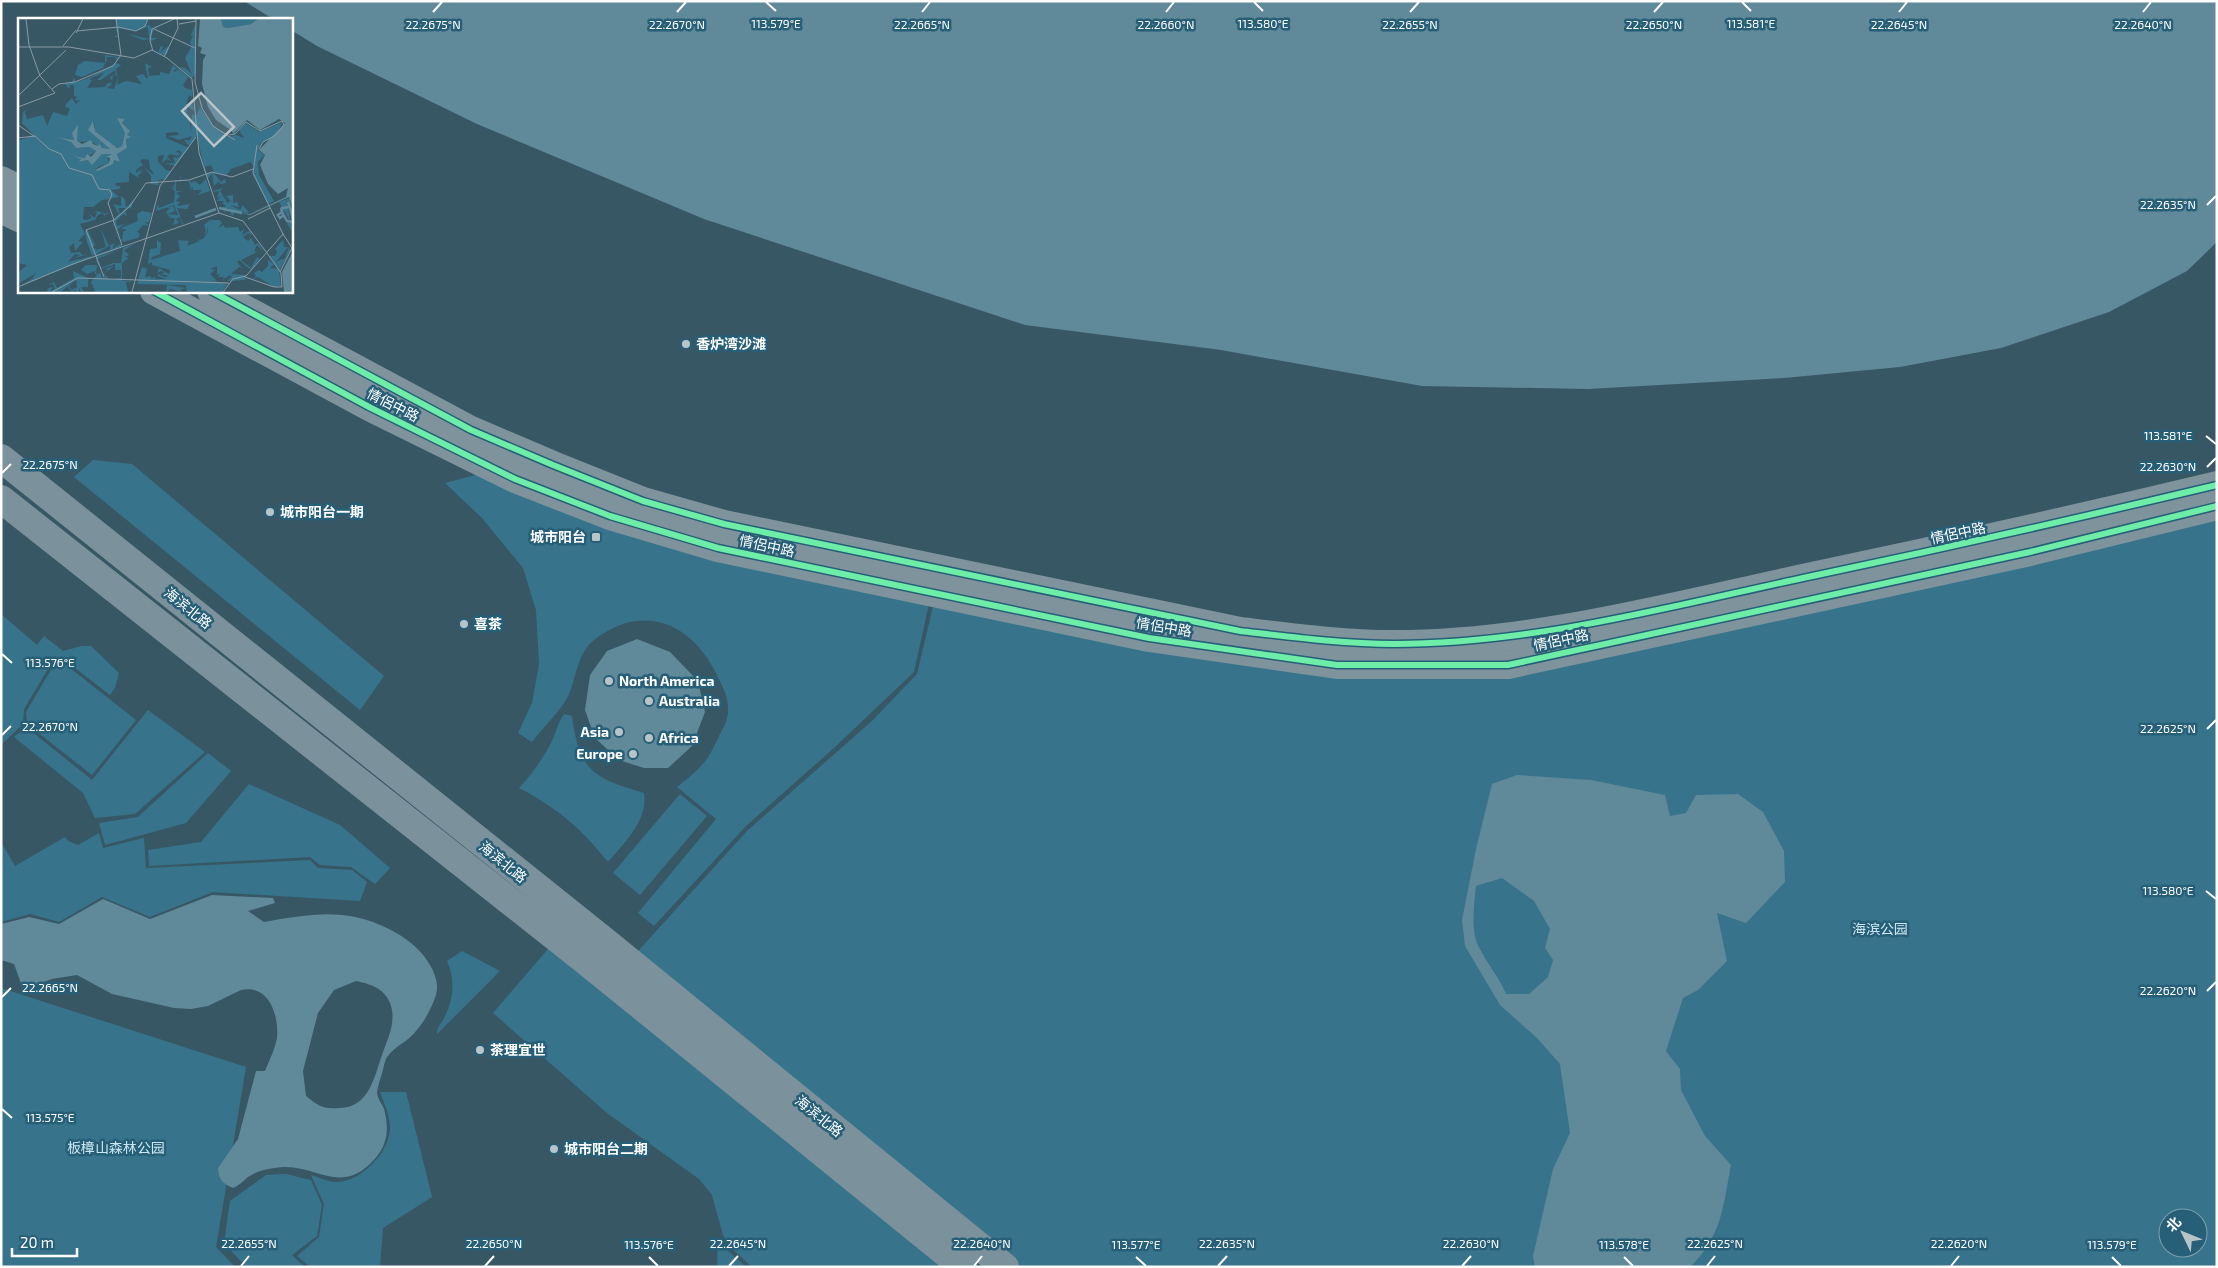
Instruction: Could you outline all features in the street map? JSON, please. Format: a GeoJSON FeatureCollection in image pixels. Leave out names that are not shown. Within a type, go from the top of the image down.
{"type":"FeatureCollection","features":[{"type":"Feature","properties":{"kind":"highway"},"geometry":{"type":"LineString","coordinates":[[1,180],[18,188]]}},
{"type":"Feature","properties":{"kind":"highway"},"geometry":{"type":"LineString","coordinates":[[1,209],[18,218]]}},
{"type":"Feature","properties":{"kind":"highway","name":"情侶中路"},"geometry":{"type":"LineString","coordinates":[[156,292],[370,408],[506,475],[610,516],[718,548],[1149,638],[1337,665],[1508,665],[2030,552],[2217,506]]}},
{"type":"Feature","properties":{"kind":"highway","name":"情侶中路"},"geometry":{"type":"LineString","coordinates":[[212,292],[471,430],[643,501],[724,524],[1201,623],[1240,631],[1317,640],[1394,644],[1488,638],[1589,624],[2024,532],[2217,485]]}},
{"type":"Feature","properties":{"kind":"main road","name":"海滨北路"},"geometry":{"type":"LineString","coordinates":[[1,458],[607,943],[1005,1267]]}},
{"type":"Feature","properties":{"kind":"main road","name":"海滨北路"},"geometry":{"type":"LineString","coordinates":[[1,499],[588,963],[963,1267]]}},
{"type":"Feature","properties":{"kind":"green space"},"geometry":{"type":"Polygon","coordinates":[[[93,460],[132,464],[384,676],[360,710],[74,477],[93,460]]]}},
{"type":"Feature","properties":{"kind":"green space"},"geometry":{"type":"Polygon","coordinates":[[[483,473],[930,599],[914,672],[835,747],[746,826],[654,926],[638,913],[716,819],[677,787],[702,765],[711,753],[724,727],[728,707],[724,691],[707,657],[694,642],[680,631],[664,624],[648,621],[630,622],[612,628],[588,646],[578,665],[572,687],[566,699],[532,742],[518,733],[532,703],[539,664],[536,610],[523,568],[482,518],[445,483],[483,473]]]}},
{"type":"Feature","properties":{"kind":"green space","name":"海滨公园"},"geometry":{"type":"Polygon","coordinates":[[[2217,507],[2217,1267],[1005,1267],[629,961],[747,831],[872,721],[917,674],[936,594],[1508,667],[2217,507]]]}},
{"type":"Feature","properties":{"kind":"green space"},"geometry":{"type":"Polygon","coordinates":[[[1,614],[37,645],[44,636],[63,651],[82,646],[91,646],[119,673],[115,688],[110,695],[66,661],[54,659],[24,709],[23,724],[1,745],[1,614]]]}},
{"type":"Feature","properties":{"kind":"green space"},"geometry":{"type":"Polygon","coordinates":[[[55,663],[65,664],[136,720],[92,775],[27,724],[26,712],[55,663]]]}},
{"type":"Feature","properties":{"kind":"green space"},"geometry":{"type":"Polygon","coordinates":[[[148,710],[205,752],[135,814],[95,818],[83,793],[14,737],[26,727],[92,780],[148,710]]]}},
{"type":"Feature","properties":{"kind":"green space"},"geometry":{"type":"Polygon","coordinates":[[[564,714],[572,716],[579,749],[584,761],[591,769],[601,777],[612,782],[644,793],[644,803],[639,821],[608,862],[568,820],[545,803],[519,788],[544,755],[564,714]]]}},
{"type":"Feature","properties":{"kind":"green space"},"geometry":{"type":"Polygon","coordinates":[[[208,753],[231,771],[186,823],[105,845],[99,823],[138,817],[208,753]]]}},
{"type":"Feature","properties":{"kind":"green space"},"geometry":{"type":"Polygon","coordinates":[[[249,784],[340,825],[390,868],[375,884],[351,867],[320,865],[310,857],[149,866],[148,850],[201,842],[249,784]]]}},
{"type":"Feature","properties":{"kind":"green space"},"geometry":{"type":"Polygon","coordinates":[[[680,794],[707,816],[640,895],[613,873],[680,794]]]}},
{"type":"Feature","properties":{"kind":"green space"},"geometry":{"type":"Polygon","coordinates":[[[99,833],[103,848],[144,838],[146,868],[310,860],[318,868],[352,870],[367,882],[360,901],[213,892],[150,917],[102,897],[59,922],[30,914],[1,922],[1,842],[15,866],[65,837],[68,841],[78,845],[99,833]]]}},
{"type":"Feature","properties":{"kind":"green space"},"geometry":{"type":"Polygon","coordinates":[[[554,942],[956,1267],[752,1267],[730,1247],[723,1235],[712,1195],[699,1179],[607,1113],[493,1013],[554,942]]]}},
{"type":"Feature","properties":{"kind":"green space"},"geometry":{"type":"Polygon","coordinates":[[[462,951],[500,971],[437,1034],[452,996],[451,974],[447,961],[462,951]]]}},
{"type":"Feature","properties":{"kind":"green space","name":"板樟山森林公园"},"geometry":{"type":"Polygon","coordinates":[[[1,988],[246,1067],[216,1247],[235,1267],[1,1267],[1,988]]]}},
{"type":"Feature","properties":{"kind":"green space"},"geometry":{"type":"Polygon","coordinates":[[[380,1092],[406,1092],[432,1197],[383,1228],[380,1267],[310,1267],[297,1256],[319,1237],[324,1204],[311,1175],[334,1182],[344,1181],[362,1173],[378,1158],[384,1149],[390,1130],[388,1116],[380,1092]]]}},
{"type":"Feature","properties":{"kind":"green space"},"geometry":{"type":"Polygon","coordinates":[[[286,1174],[311,1180],[322,1205],[317,1236],[292,1255],[305,1267],[246,1267],[224,1243],[230,1201],[266,1175],[286,1174]]]}},
{"type":"Feature","properties":{"kind":"green space"},"geometry":{"type":"Polygon","coordinates":[[[718,1239],[727,1250],[746,1267],[717,1267],[718,1239]]]}},
{"type":"Feature","properties":{"kind":"shaded area"},"geometry":{"type":"Polygon","coordinates":[[[244,1],[2217,1],[2217,242],[2187,271],[2109,312],[2001,348],[1900,367],[1784,378],[1588,389],[1422,386],[1221,350],[1025,325],[704,219],[477,124],[317,46],[292,31],[292,18],[271,18],[244,1]]]}},
{"type":"Feature","properties":{"kind":"shaded area"},"geometry":{"type":"Polygon","coordinates":[[[637,639],[670,652],[698,681],[705,712],[692,746],[668,768],[644,768],[619,760],[595,738],[585,710],[590,675],[607,651],[637,639]]]}},
{"type":"Feature","properties":{"kind":"shaded area"},"geometry":{"type":"Polygon","coordinates":[[[1517,775],[1591,780],[1665,795],[1670,816],[1686,813],[1696,795],[1738,794],[1763,812],[1784,851],[1785,882],[1746,923],[1717,913],[1727,961],[1698,990],[1683,998],[1666,1051],[1680,1069],[1681,1090],[1705,1136],[1731,1165],[1720,1220],[1709,1244],[1690,1267],[1535,1267],[1533,1256],[1553,1169],[1570,1133],[1560,1064],[1537,1038],[1500,1005],[1465,946],[1462,920],[1476,849],[1492,784],[1517,775]],[[1502,878],[1476,886],[1474,902],[1475,935],[1483,955],[1506,994],[1529,994],[1548,977],[1553,960],[1545,948],[1550,929],[1534,901],[1502,878]]]}},
{"type":"Feature","properties":{"kind":"shaded area"},"geometry":{"type":"Polygon","coordinates":[[[212,895],[273,898],[275,903],[248,911],[264,922],[327,914],[357,918],[373,922],[394,932],[420,952],[427,960],[434,974],[437,985],[436,995],[428,1014],[413,1035],[391,1052],[385,1061],[377,1092],[386,1117],[386,1139],[380,1152],[370,1164],[348,1177],[328,1176],[307,1170],[284,1167],[256,1173],[233,1188],[222,1181],[218,1168],[238,1139],[256,1071],[265,1071],[277,1038],[274,1011],[265,996],[259,992],[251,989],[241,990],[208,1006],[191,1009],[174,1008],[112,994],[77,975],[52,979],[23,989],[14,964],[1,960],[1,924],[29,917],[59,924],[103,899],[150,919],[212,895]],[[356,981],[334,990],[318,1013],[303,1071],[306,1096],[325,1108],[350,1106],[358,1103],[364,1097],[373,1082],[389,1036],[393,1016],[387,998],[380,990],[371,985],[356,981]]]}},
{"type":"Feature","properties":{"kind":"cycle path"},"geometry":{"type":"LineString","coordinates":[[156,292],[371,408],[515,479],[610,516],[718,548],[1149,638],[1337,665],[1508,665],[2030,552],[2217,506]]}},
{"type":"Feature","properties":{"kind":"cycle path"},"geometry":{"type":"LineString","coordinates":[[213,292],[471,430],[643,501],[724,524],[1240,631],[1317,640],[1375,644],[1446,642],[1548,631],[1651,612],[2217,485]]}},
{"type":"Feature","properties":{"kind":"place","name":"香炉湾沙滩"},"geometry":{"type":"Point","coordinates":[686,344]}},
{"type":"Feature","properties":{"kind":"place","name":"城市阳台一期"},"geometry":{"type":"Point","coordinates":[270,512]}},
{"type":"Feature","properties":{"kind":"place","name":"城市阳台"},"geometry":{"type":"Point","coordinates":[596,537]}},
{"type":"Feature","properties":{"kind":"place","name":"喜茶"},"geometry":{"type":"Point","coordinates":[464,624]}},
{"type":"Feature","properties":{"kind":"place","name":"North America"},"geometry":{"type":"Point","coordinates":[609,681]}},
{"type":"Feature","properties":{"kind":"place","name":"Australia"},"geometry":{"type":"Point","coordinates":[649,701]}},
{"type":"Feature","properties":{"kind":"place","name":"Asia"},"geometry":{"type":"Point","coordinates":[619,732]}},
{"type":"Feature","properties":{"kind":"place","name":"Africa"},"geometry":{"type":"Point","coordinates":[649,738]}},
{"type":"Feature","properties":{"kind":"place","name":"Europe"},"geometry":{"type":"Point","coordinates":[633,754]}},
{"type":"Feature","properties":{"kind":"place","name":"茶理宜世"},"geometry":{"type":"Point","coordinates":[480,1050]}},
{"type":"Feature","properties":{"kind":"place","name":"城市阳台二期"},"geometry":{"type":"Point","coordinates":[554,1149]}}]}
